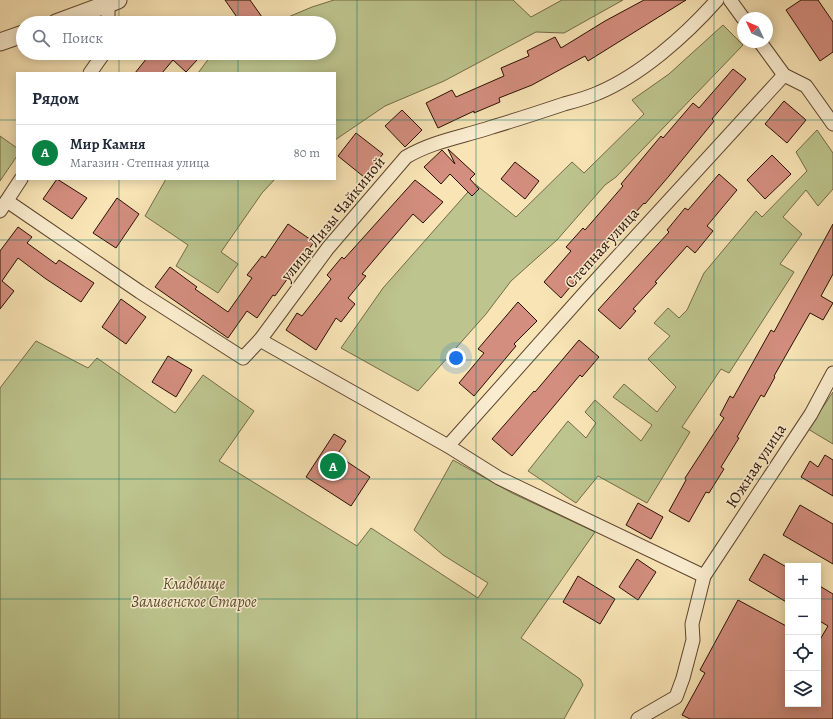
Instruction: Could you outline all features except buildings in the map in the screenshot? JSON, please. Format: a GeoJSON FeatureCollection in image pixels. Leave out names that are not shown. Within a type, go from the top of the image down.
{"type":"FeatureCollection","features":[{"type":"Feature","properties":{"kind":"street","name":"улица Лизы Чайкиной"},"geometry":{"type":"LineString","coordinates":[[3,206],[243,358],[260,340],[328,248],[406,157],[422,148],[452,138],[483,130],[598,94],[625,79],[647,64],[691,26],[717,0]]}},
{"type":"Feature","properties":{"kind":"street"},"geometry":{"type":"LineString","coordinates":[[730,0],[739,12]]}},
{"type":"Feature","properties":{"kind":"street"},"geometry":{"type":"LineString","coordinates":[[75,16],[113,2]]}},
{"type":"Feature","properties":{"kind":"street"},"geometry":{"type":"LineString","coordinates":[[110,16],[113,2]]}},
{"type":"Feature","properties":{"kind":"street"},"geometry":{"type":"LineString","coordinates":[[0,42],[16,36]]}},
{"type":"Feature","properties":{"kind":"street"},"geometry":{"type":"LineString","coordinates":[[764,48],[784,75],[806,86],[833,124]]}},
{"type":"Feature","properties":{"kind":"street"},"geometry":{"type":"LineString","coordinates":[[91,72],[99,60]]}},
{"type":"Feature","properties":{"kind":"street","name":"Степная улица"},"geometry":{"type":"LineString","coordinates":[[448,446],[588,289],[784,75]]}},
{"type":"Feature","properties":{"kind":"street"},"geometry":{"type":"LineString","coordinates":[[3,206],[20,180]]}},
{"type":"Feature","properties":{"kind":"street"},"geometry":{"type":"LineString","coordinates":[[260,340],[448,446],[499,478],[704,576]]}},
{"type":"Feature","properties":{"kind":"street","name":"Южная улица"},"geometry":{"type":"LineString","coordinates":[[638,719],[676,696],[683,678],[693,640],[692,624],[704,576],[811,414],[833,373]]}},
{"type":"Feature","properties":{"kind":"green space"},"geometry":{"type":"Polygon","coordinates":[[[334,0],[513,0],[531,17],[562,0],[623,0],[564,33],[536,32],[444,81],[385,106],[336,139],[336,72],[199,72],[208,60],[336,60],[336,16],[291,16],[334,0]]]}},
{"type":"Feature","properties":{"kind":"green space"},"geometry":{"type":"Polygon","coordinates":[[[723,25],[737,39],[737,48],[740,48],[616,177],[605,185],[557,240],[511,281],[486,314],[418,391],[341,348],[383,288],[475,184],[516,217],[572,162],[584,173],[644,114],[632,100],[669,74],[723,25]]]}},
{"type":"Feature","properties":{"kind":"green space"},"geometry":{"type":"Polygon","coordinates":[[[817,130],[833,153],[833,189],[818,206],[806,190],[783,217],[802,234],[780,264],[794,272],[729,373],[721,369],[682,427],[690,432],[647,503],[598,476],[576,503],[528,471],[568,421],[586,438],[596,423],[585,412],[595,400],[641,441],[652,425],[613,397],[624,384],[657,412],[676,387],[648,359],[670,336],[654,323],[668,308],[679,318],[687,310],[704,273],[756,211],[762,217],[807,171],[796,152],[817,130]]]}},
{"type":"Feature","properties":{"kind":"green space"},"geometry":{"type":"Polygon","coordinates":[[[0,136],[16,147],[16,157],[0,181],[0,136]]]}},
{"type":"Feature","properties":{"kind":"green space"},"geometry":{"type":"Polygon","coordinates":[[[165,180],[274,180],[262,193],[221,252],[238,264],[218,293],[176,266],[188,245],[145,216],[165,180]]]}},
{"type":"Feature","properties":{"kind":"green space","name":"Кладбище Заливенское Старое"},"geometry":{"type":"Polygon","coordinates":[[[36,341],[88,368],[97,358],[175,413],[203,375],[254,411],[219,461],[357,546],[371,528],[478,598],[488,583],[443,555],[414,530],[453,460],[512,493],[595,532],[521,638],[580,679],[583,685],[564,719],[0,719],[0,388],[36,341]]]}},
{"type":"Feature","properties":{"kind":"green space"},"geometry":{"type":"Polygon","coordinates":[[[833,392],[833,444],[803,426],[815,419],[833,392]]]}},
{"type":"Feature","properties":{"kind":"place","name":"Мир Камня"},"geometry":{"type":"Point","coordinates":[333,466]}}]}
